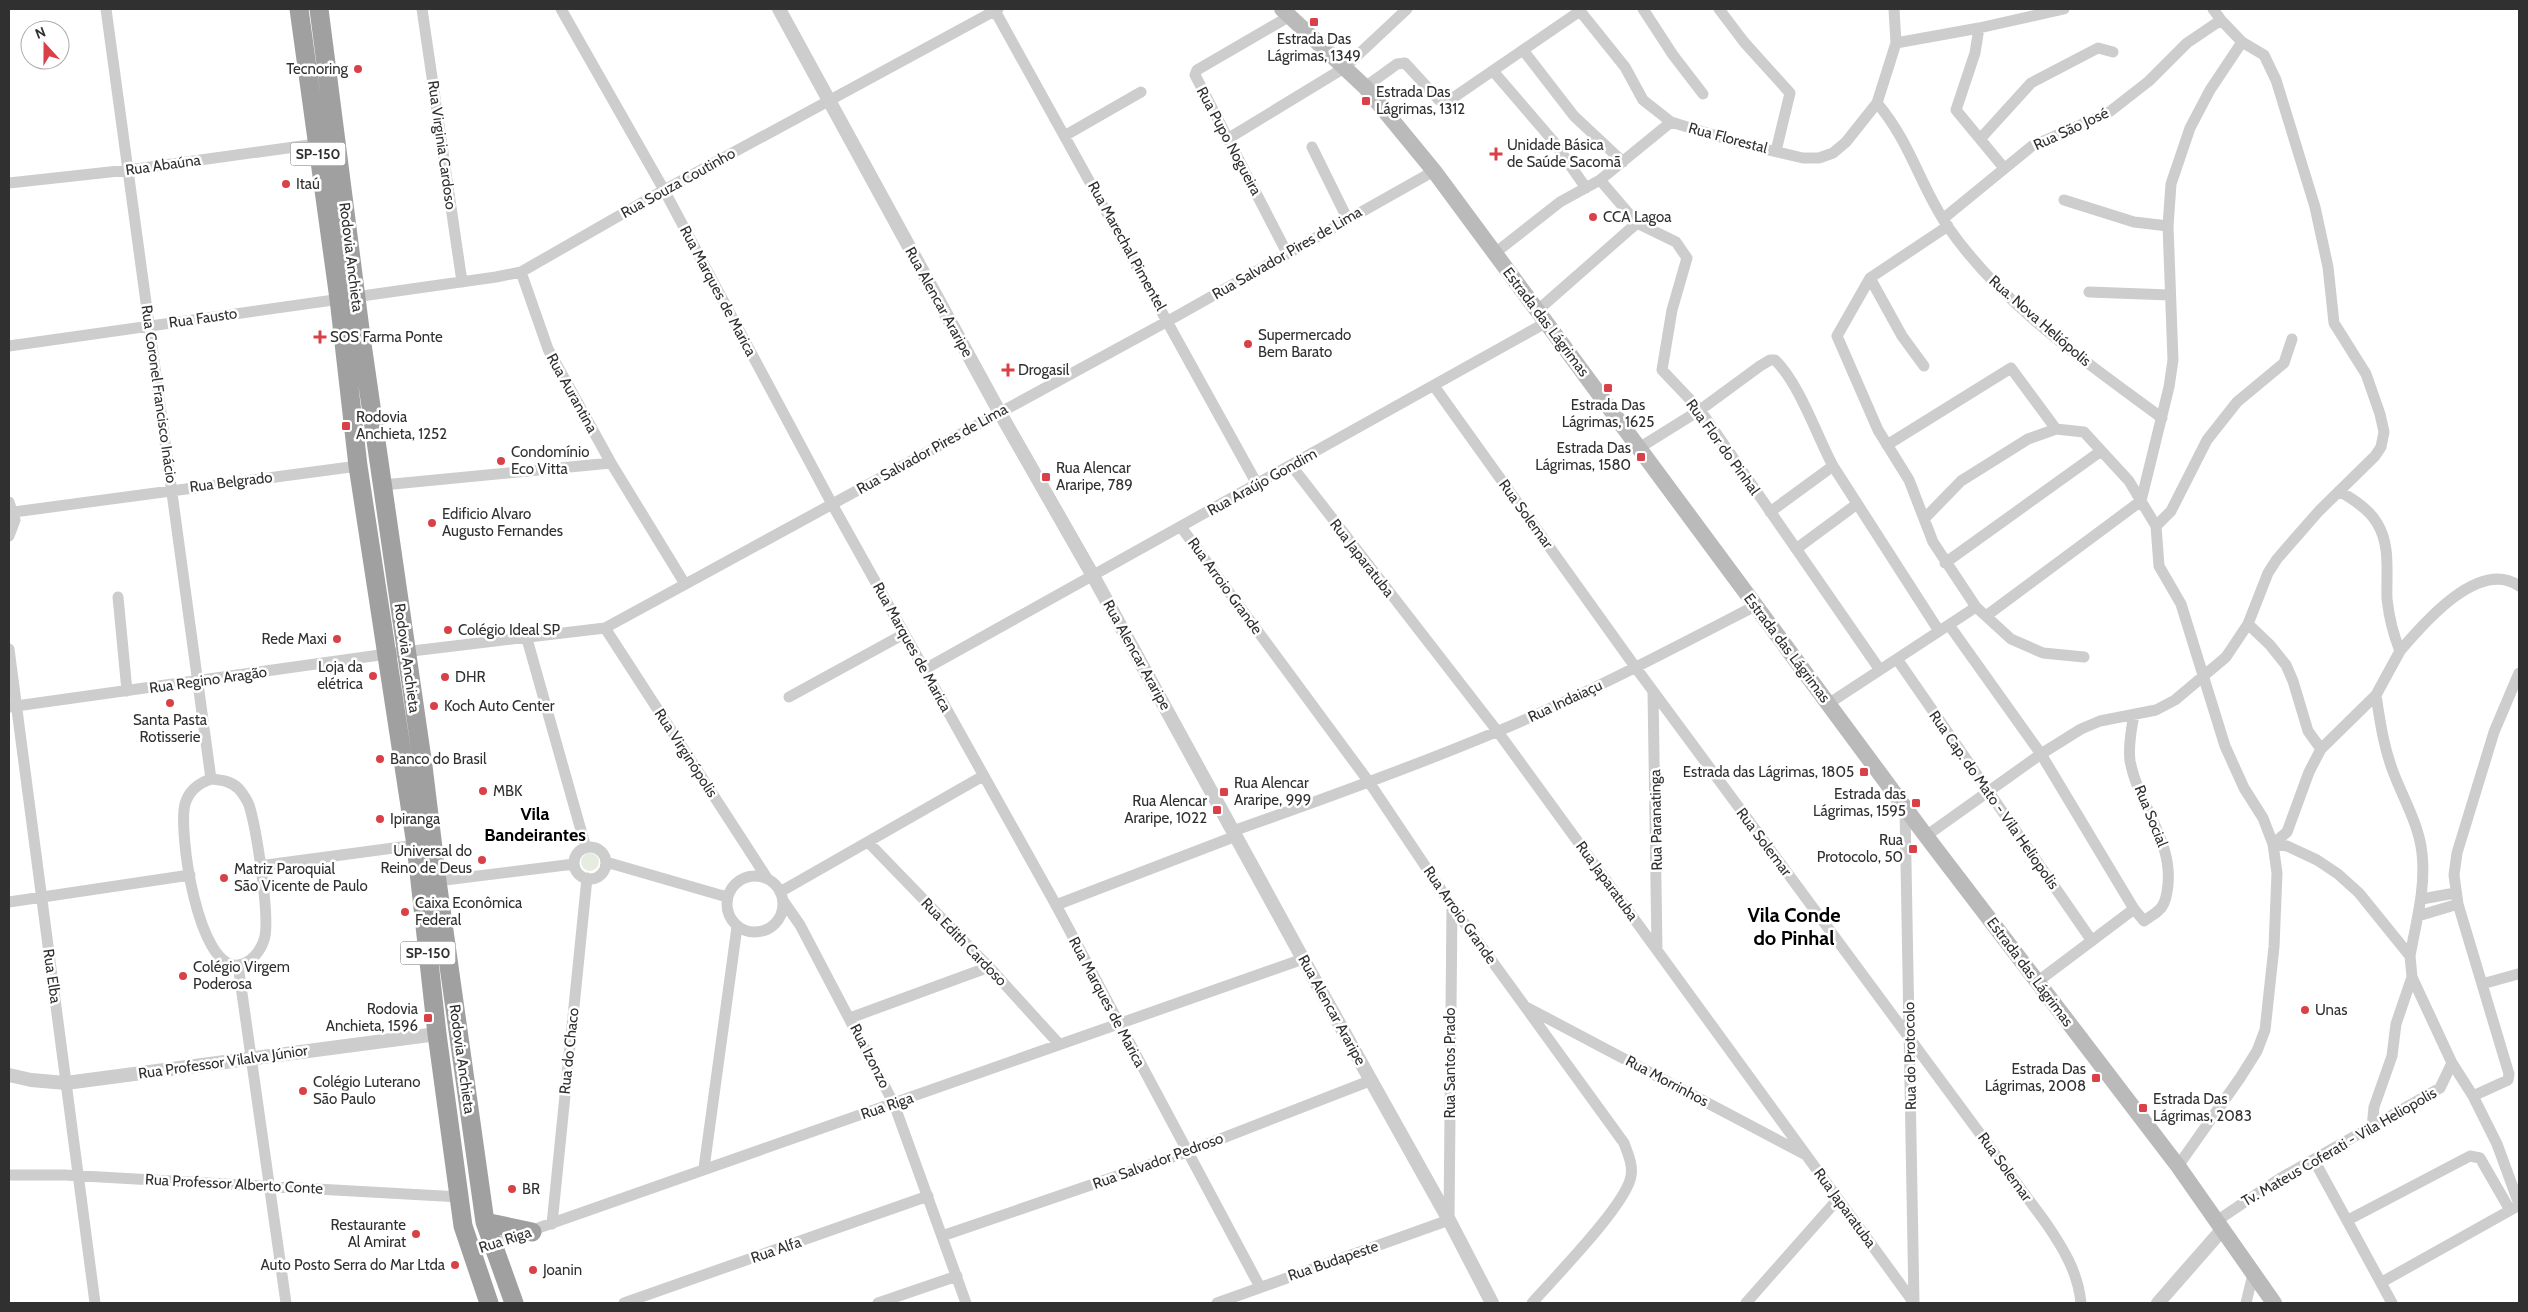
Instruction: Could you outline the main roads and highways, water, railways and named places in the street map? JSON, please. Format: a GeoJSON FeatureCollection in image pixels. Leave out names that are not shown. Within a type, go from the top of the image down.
{"type":"FeatureCollection","features":[{"type":"Feature","properties":{"kind":"highway","name":"Rodovia Anchieta"},"geometry":{"type":"LineString","coordinates":[[299,9],[316,144],[383,485],[424,766],[437,881],[486,1222],[514,1303]]}},
{"type":"Feature","properties":{"kind":"highway","name":"Rodovia Anchieta"},"geometry":{"type":"LineString","coordinates":[[319,9],[347,297],[358,466],[416,845],[437,1034],[463,1226],[470,1252],[489,1303]]}},
{"type":"Feature","properties":{"kind":"highway"},"geometry":{"type":"LineString","coordinates":[[486,1222],[532,1232]]}},
{"type":"Feature","properties":{"kind":"main road","name":"Estrada das Lágrimas"},"geometry":{"type":"LineString","coordinates":[[1286,13],[1365,87],[1434,171],[1905,808],[2178,1166],[2218,1226],[2274,1303]]}},
{"type":"Feature","properties":{"kind":"place","name":"Estrada Das Lágrimas, 1349"},"geometry":{"type":"Point","coordinates":[1314,22]}},
{"type":"Feature","properties":{"kind":"place","name":"Tecnoring"},"geometry":{"type":"Point","coordinates":[358,69]}},
{"type":"Feature","properties":{"kind":"place","name":"Estrada Das Lágrimas, 1312"},"geometry":{"type":"Point","coordinates":[1366,101]}},
{"type":"Feature","properties":{"kind":"place","name":"Unidade Básica de Saúde Sacomã"},"geometry":{"type":"Point","coordinates":[1496,154]}},
{"type":"Feature","properties":{"kind":"place","name":"Itaú"},"geometry":{"type":"Point","coordinates":[286,184]}},
{"type":"Feature","properties":{"kind":"place","name":"CCA Lagoa"},"geometry":{"type":"Point","coordinates":[1593,217]}},
{"type":"Feature","properties":{"kind":"place","name":"SOS Farma Ponte"},"geometry":{"type":"Point","coordinates":[320,337]}},
{"type":"Feature","properties":{"kind":"place","name":"Supermercado Bem Barato"},"geometry":{"type":"Point","coordinates":[1248,344]}},
{"type":"Feature","properties":{"kind":"place","name":"Drogasil"},"geometry":{"type":"Point","coordinates":[1008,370]}},
{"type":"Feature","properties":{"kind":"place","name":"Estrada Das Lágrimas, 1625"},"geometry":{"type":"Point","coordinates":[1608,388]}},
{"type":"Feature","properties":{"kind":"place","name":"Rodovia Anchieta, 1252"},"geometry":{"type":"Point","coordinates":[346,426]}},
{"type":"Feature","properties":{"kind":"place","name":"Estrada Das Lágrimas, 1580"},"geometry":{"type":"Point","coordinates":[1641,457]}},
{"type":"Feature","properties":{"kind":"place","name":"Condomínio Eco Vitta"},"geometry":{"type":"Point","coordinates":[501,461]}},
{"type":"Feature","properties":{"kind":"place","name":"Rua Alencar Araripe, 789"},"geometry":{"type":"Point","coordinates":[1046,477]}},
{"type":"Feature","properties":{"kind":"place","name":"Edificio Alvaro Augusto Fernandes"},"geometry":{"type":"Point","coordinates":[432,523]}},
{"type":"Feature","properties":{"kind":"place","name":"Colégio Ideal SP"},"geometry":{"type":"Point","coordinates":[448,630]}},
{"type":"Feature","properties":{"kind":"place","name":"Rede Maxi"},"geometry":{"type":"Point","coordinates":[337,639]}},
{"type":"Feature","properties":{"kind":"place","name":"Loja da elétrica"},"geometry":{"type":"Point","coordinates":[373,676]}},
{"type":"Feature","properties":{"kind":"place","name":"DHR"},"geometry":{"type":"Point","coordinates":[445,677]}},
{"type":"Feature","properties":{"kind":"place","name":"Santa Pasta Rotisserie"},"geometry":{"type":"Point","coordinates":[170,703]}},
{"type":"Feature","properties":{"kind":"place","name":"Koch Auto Center"},"geometry":{"type":"Point","coordinates":[434,706]}},
{"type":"Feature","properties":{"kind":"place","name":"Banco do Brasil"},"geometry":{"type":"Point","coordinates":[380,759]}},
{"type":"Feature","properties":{"kind":"place","name":"Estrada das Lágrimas, 1805"},"geometry":{"type":"Point","coordinates":[1864,772]}},
{"type":"Feature","properties":{"kind":"place","name":"MBK"},"geometry":{"type":"Point","coordinates":[483,791]}},
{"type":"Feature","properties":{"kind":"place","name":"Rua Alencar Araripe, 999"},"geometry":{"type":"Point","coordinates":[1224,792]}},
{"type":"Feature","properties":{"kind":"place","name":"Estrada das Lágrimas, 1595"},"geometry":{"type":"Point","coordinates":[1916,803]}},
{"type":"Feature","properties":{"kind":"place","name":"Rua Alencar Araripe, 1022"},"geometry":{"type":"Point","coordinates":[1217,810]}},
{"type":"Feature","properties":{"kind":"place","name":"Ipiranga"},"geometry":{"type":"Point","coordinates":[380,819]}},
{"type":"Feature","properties":{"kind":"place","name":"Rua Protocolo, 50"},"geometry":{"type":"Point","coordinates":[1913,849]}},
{"type":"Feature","properties":{"kind":"place","name":"Universal do Reino de Deus"},"geometry":{"type":"Point","coordinates":[482,860]}},
{"type":"Feature","properties":{"kind":"place","name":"Matriz Paroquial São Vicente de Paulo"},"geometry":{"type":"Point","coordinates":[224,878]}},
{"type":"Feature","properties":{"kind":"place","name":"Caixa Econômica Federal"},"geometry":{"type":"Point","coordinates":[405,912]}},
{"type":"Feature","properties":{"kind":"place","name":"Colégio Virgem Poderosa"},"geometry":{"type":"Point","coordinates":[183,976]}},
{"type":"Feature","properties":{"kind":"place","name":"Unas"},"geometry":{"type":"Point","coordinates":[2305,1010]}},
{"type":"Feature","properties":{"kind":"place","name":"Rodovia Anchieta, 1596"},"geometry":{"type":"Point","coordinates":[428,1018]}},
{"type":"Feature","properties":{"kind":"place","name":"Estrada Das Lágrimas, 2008"},"geometry":{"type":"Point","coordinates":[2096,1078]}},
{"type":"Feature","properties":{"kind":"place","name":"Colégio Luterano São Paulo"},"geometry":{"type":"Point","coordinates":[303,1091]}},
{"type":"Feature","properties":{"kind":"place","name":"Estrada Das Lágrimas, 2083"},"geometry":{"type":"Point","coordinates":[2143,1108]}},
{"type":"Feature","properties":{"kind":"place","name":"BR"},"geometry":{"type":"Point","coordinates":[512,1189]}},
{"type":"Feature","properties":{"kind":"place","name":"Restaurante Al Amirat"},"geometry":{"type":"Point","coordinates":[416,1234]}},
{"type":"Feature","properties":{"kind":"place","name":"Auto Posto Serra do Mar Ltda"},"geometry":{"type":"Point","coordinates":[455,1265]}},
{"type":"Feature","properties":{"kind":"place","name":"Joanin"},"geometry":{"type":"Point","coordinates":[533,1270]}},
{"type":"Feature","properties":{"kind":"district","name":"Vila Bandeirantes"},"geometry":{"type":"Point","coordinates":[535,824]}},
{"type":"Feature","properties":{"kind":"district","name":"Vila Conde do Pinhal"},"geometry":{"type":"Point","coordinates":[1794,926]}}]}
